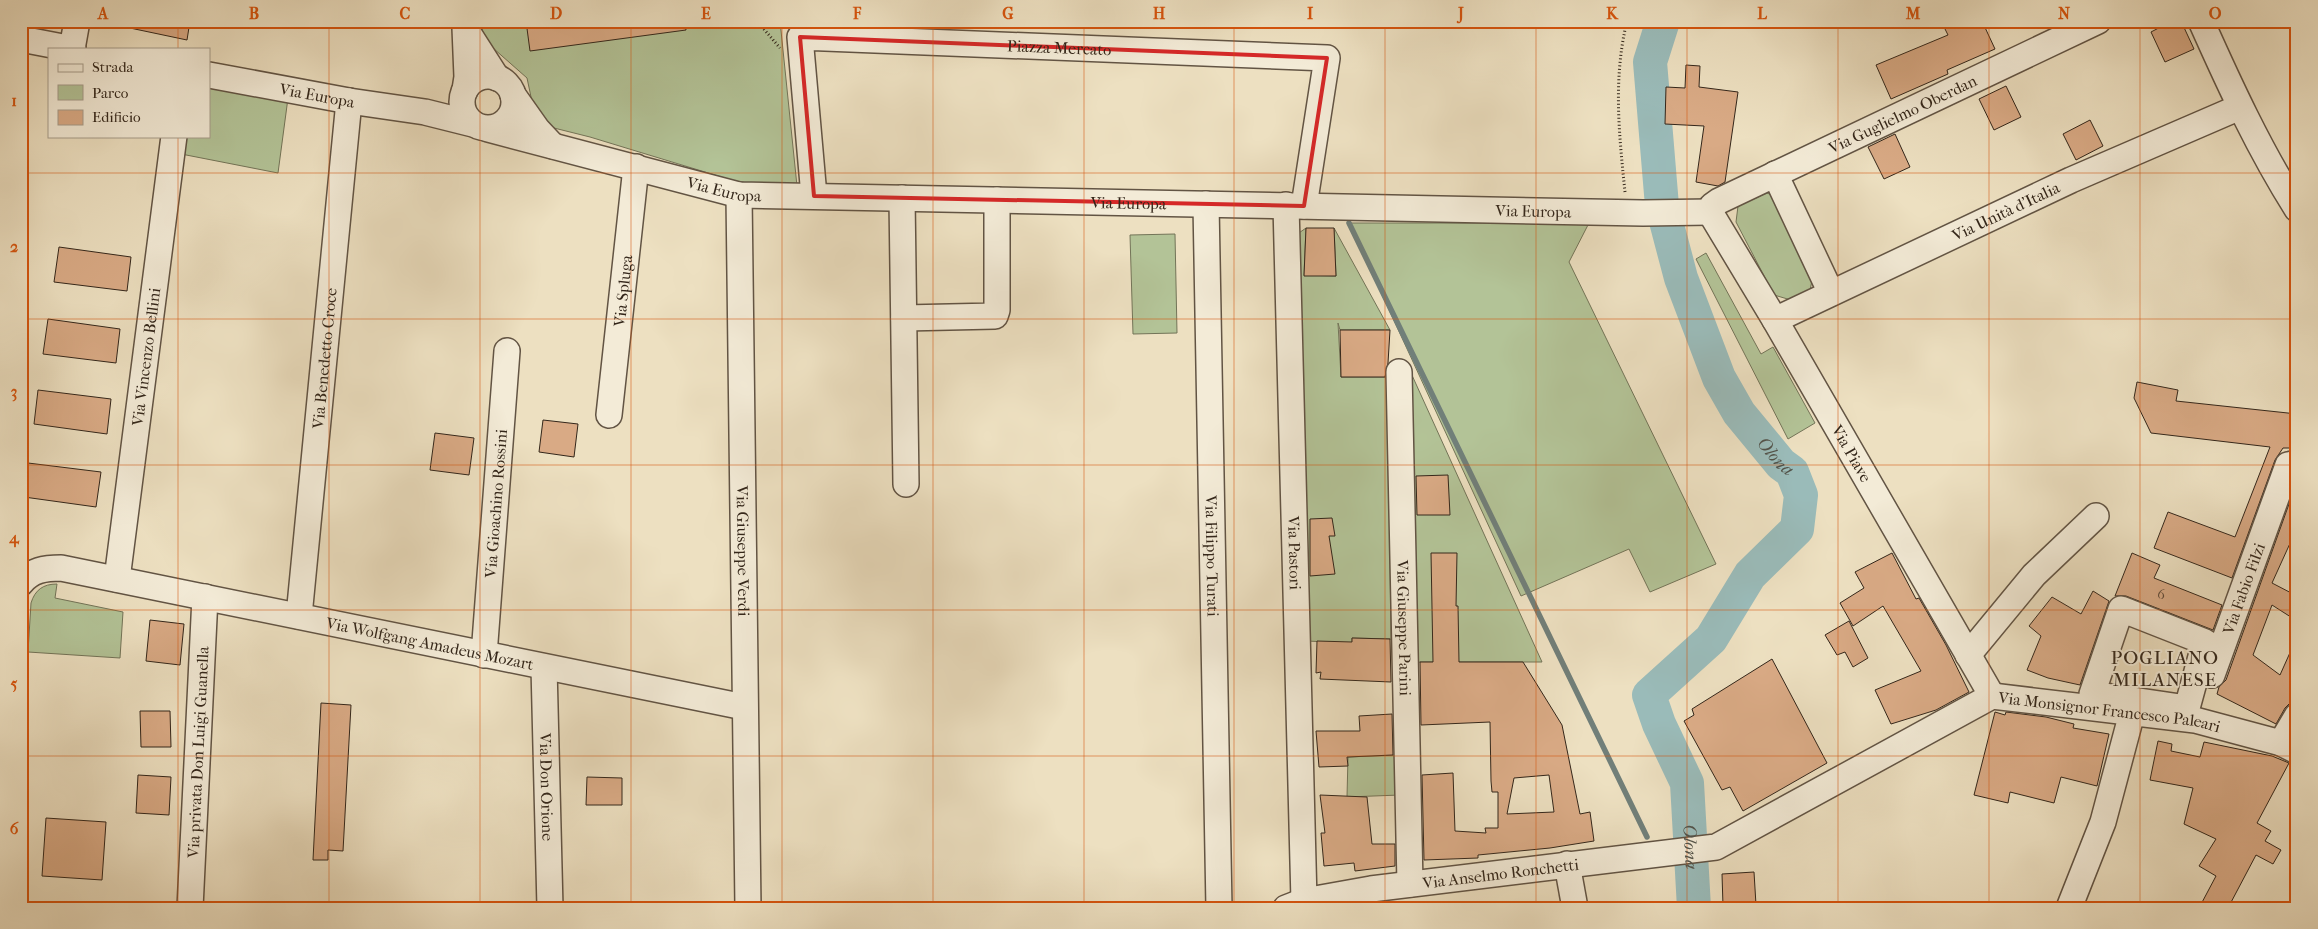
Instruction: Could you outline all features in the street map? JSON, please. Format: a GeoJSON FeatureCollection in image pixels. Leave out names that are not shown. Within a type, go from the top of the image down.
{"type":"FeatureCollection","features":[{"type":"Feature","properties":{"kind":"street"},"geometry":{"type":"LineString","coordinates":[[73,48],[77,21]]}},
{"type":"Feature","properties":{"kind":"street","name":"Via Guglielmo Oberdan"},"geometry":{"type":"LineString","coordinates":[[1710,212],[1712,206],[1719,201],[2098,21]]}},
{"type":"Feature","properties":{"kind":"street"},"geometry":{"type":"LineString","coordinates":[[2201,21],[2240,107],[2272,170],[2297,209]]}},
{"type":"Feature","properties":{"kind":"street"},"geometry":{"type":"LineString","coordinates":[[465,25],[505,86],[537,129],[553,146]]}},
{"type":"Feature","properties":{"kind":"street"},"geometry":{"type":"LineString","coordinates":[[425,112],[463,93],[469,84],[481,77],[505,86],[514,102],[509,118],[504,124],[480,126],[463,110],[463,93],[467,77],[465,25]]}},
{"type":"Feature","properties":{"kind":"street","name":"Piazza Mercato"},"geometry":{"type":"LineString","coordinates":[[814,196],[800,37],[1327,58],[1295,206]]}},
{"type":"Feature","properties":{"kind":"street"},"geometry":{"type":"LineString","coordinates":[[21,39],[68,48]]}},
{"type":"Feature","properties":{"kind":"street","name":"Via Europa"},"geometry":{"type":"LineString","coordinates":[[210,75],[349,101],[425,112],[739,195],[1635,213],[1710,212]]}},
{"type":"Feature","properties":{"kind":"street","name":"Via Benedetto Croce"},"geometry":{"type":"LineString","coordinates":[[299,616],[349,101]]}},
{"type":"Feature","properties":{"kind":"street","name":"Via Unità d'Italia"},"geometry":{"type":"LineString","coordinates":[[1775,320],[2072,180],[2240,107]]}},
{"type":"Feature","properties":{"kind":"street","name":"Via Vincenzo Bellini"},"geometry":{"type":"LineString","coordinates":[[116,579],[174,138]]}},
{"type":"Feature","properties":{"kind":"street","name":"Via Spluga"},"geometry":{"type":"LineString","coordinates":[[610,415],[636,167]]}},
{"type":"Feature","properties":{"kind":"street"},"geometry":{"type":"LineString","coordinates":[[1775,174],[1831,294]]}},
{"type":"Feature","properties":{"kind":"street","name":"Via Giuseppe Verdi"},"geometry":{"type":"LineString","coordinates":[[739,195],[748,908]]}},
{"type":"Feature","properties":{"kind":"street"},"geometry":{"type":"LineString","coordinates":[[902,198],[906,484]]}},
{"type":"Feature","properties":{"kind":"street"},"geometry":{"type":"LineString","coordinates":[[904,318],[995,316],[997,310],[997,200]]}},
{"type":"Feature","properties":{"kind":"street","name":"Via Filippo Turati"},"geometry":{"type":"LineString","coordinates":[[1206,204],[1219,908]]}},
{"type":"Feature","properties":{"kind":"street","name":"Via Pastori"},"geometry":{"type":"LineString","coordinates":[[1295,206],[1295,904]]}},
{"type":"Feature","properties":{"kind":"street","name":"Via Piave"},"geometry":{"type":"LineString","coordinates":[[1710,212],[1775,320],[1992,696]]}},
{"type":"Feature","properties":{"kind":"street","name":"Via Gioachino Rossini"},"geometry":{"type":"LineString","coordinates":[[484,655],[507,351]]}},
{"type":"Feature","properties":{"kind":"street","name":"Via Giuseppe Parini"},"geometry":{"type":"LineString","coordinates":[[1399,372],[1410,884]]}},
{"type":"Feature","properties":{"kind":"street","name":"Via Fabio Filzi"},"geometry":{"type":"LineString","coordinates":[[2191,714],[2288,464],[2297,463]]}},
{"type":"Feature","properties":{"kind":"street"},"geometry":{"type":"LineString","coordinates":[[1968,655],[2034,575],[2096,516]]}},
{"type":"Feature","properties":{"kind":"street","name":"Via Wolfgang Amadeus Mozart"},"geometry":{"type":"LineString","coordinates":[[21,583],[34,571],[61,568],[744,707]]}},
{"type":"Feature","properties":{"kind":"street","name":"Via privata Don Luigi Guanella"},"geometry":{"type":"LineString","coordinates":[[190,908],[205,597]]}},
{"type":"Feature","properties":{"kind":"street"},"geometry":{"type":"LineString","coordinates":[[2121,609],[2205,642],[2191,714],[2092,694],[2121,609]]}},
{"type":"Feature","properties":{"kind":"street","name":"Via Don Orione"},"geometry":{"type":"LineString","coordinates":[[544,667],[550,908]]}},
{"type":"Feature","properties":{"kind":"street","name":"Via Monsignor Francesco Paleari"},"geometry":{"type":"LineString","coordinates":[[1716,847],[1992,696],[2132,713],[2191,714],[2289,747]]}},
{"type":"Feature","properties":{"kind":"street"},"geometry":{"type":"LineString","coordinates":[[2069,908],[2103,822],[2132,713]]}},
{"type":"Feature","properties":{"kind":"street"},"geometry":{"type":"LineString","coordinates":[[2289,747],[2297,716]]}},
{"type":"Feature","properties":{"kind":"street","name":"Via Anselmo Ronchetti"},"geometry":{"type":"LineString","coordinates":[[1295,904],[1372,898],[1410,884],[1676,850],[1716,847]]}},
{"type":"Feature","properties":{"kind":"street"},"geometry":{"type":"LineString","coordinates":[[1567,864],[1575,908]]}},
{"type":"Feature","properties":{"kind":"path"},"geometry":{"type":"LineString","coordinates":[[757,21],[783,53]]}},
{"type":"Feature","properties":{"kind":"path"},"geometry":{"type":"LineString","coordinates":[[1627,21],[1620,50],[1617,117],[1635,213]]}},
{"type":"Feature","properties":{"kind":"highlighted area"},"geometry":{"type":"Polygon","coordinates":[[[800,37],[1327,58],[1304,206],[814,196],[800,37]]]}},
{"type":"Feature","properties":{"kind":"green space"},"geometry":{"type":"Polygon","coordinates":[[[480,21],[780,21],[797,186],[741,183],[590,137],[542,125],[534,111],[527,78],[485,41],[480,21]]]}},
{"type":"Feature","properties":{"kind":"green space"},"geometry":{"type":"Polygon","coordinates":[[[210,82],[288,98],[278,173],[176,153],[178,138],[210,138],[210,82]]]}},
{"type":"Feature","properties":{"kind":"green space"},"geometry":{"type":"Polygon","coordinates":[[[1767,193],[1774,196],[1812,280],[1810,291],[1791,300],[1774,295],[1736,222],[1738,206],[1767,193]]]}},
{"type":"Feature","properties":{"kind":"green space"},"geometry":{"type":"Polygon","coordinates":[[[1349,223],[1589,223],[1569,262],[1716,564],[1650,592],[1629,549],[1521,596],[1349,223]]]}},
{"type":"Feature","properties":{"kind":"green space"},"geometry":{"type":"Polygon","coordinates":[[[1306,228],[1304,275],[1336,276],[1334,228],[1390,330],[1340,330],[1338,323],[1341,377],[1388,377],[1391,639],[1352,638],[1352,643],[1306,641],[1296,235],[1306,228]]]}},
{"type":"Feature","properties":{"kind":"green space"},"geometry":{"type":"Polygon","coordinates":[[[1175,234],[1177,333],[1133,334],[1130,235],[1175,234]]]}},
{"type":"Feature","properties":{"kind":"green space"},"geometry":{"type":"Polygon","coordinates":[[[1706,253],[1761,354],[1773,347],[1815,423],[1788,439],[1696,259],[1706,253]]]}},
{"type":"Feature","properties":{"kind":"green space"},"geometry":{"type":"Polygon","coordinates":[[[1411,373],[1542,662],[1417,662],[1411,373]]]}},
{"type":"Feature","properties":{"kind":"green space"},"geometry":{"type":"Polygon","coordinates":[[[57,584],[55,598],[123,612],[120,658],[28,652],[31,603],[33,598],[40,589],[48,585],[57,584]]]}},
{"type":"Feature","properties":{"kind":"green space"},"geometry":{"type":"Polygon","coordinates":[[[1397,755],[1400,795],[1347,797],[1348,757],[1397,755]]]}},
{"type":"Feature","properties":{"kind":"building"},"geometry":{"type":"Polygon","coordinates":[[[131,21],[190,21],[187,40],[130,28],[131,21]]]}},
{"type":"Feature","properties":{"kind":"building"},"geometry":{"type":"Polygon","coordinates":[[[526,21],[685,21],[686,30],[530,51],[526,21]]]}},
{"type":"Feature","properties":{"kind":"building"},"geometry":{"type":"Polygon","coordinates":[[[1957,21],[1982,21],[1995,49],[1947,70],[1948,74],[1891,99],[1876,65],[1948,35],[1944,27],[1957,21]]]}},
{"type":"Feature","properties":{"kind":"building"},"geometry":{"type":"Polygon","coordinates":[[[2172,21],[2181,21],[2194,49],[2165,62],[2151,32],[2172,21]]]}},
{"type":"Feature","properties":{"kind":"building"},"geometry":{"type":"Polygon","coordinates":[[[1686,65],[1700,66],[1699,87],[1738,92],[1725,182],[1718,186],[1696,182],[1704,126],[1665,124],[1666,87],[1685,88],[1686,65]]]}},
{"type":"Feature","properties":{"kind":"building"},"geometry":{"type":"Polygon","coordinates":[[[2006,86],[2021,117],[1994,130],[1979,99],[2006,86]]]}},
{"type":"Feature","properties":{"kind":"building"},"geometry":{"type":"Polygon","coordinates":[[[2090,120],[2103,146],[2076,160],[2063,134],[2090,120]]]}},
{"type":"Feature","properties":{"kind":"building"},"geometry":{"type":"Polygon","coordinates":[[[1895,134],[1910,167],[1884,179],[1868,147],[1895,134]]]}},
{"type":"Feature","properties":{"kind":"building"},"geometry":{"type":"Polygon","coordinates":[[[1306,228],[1334,228],[1336,276],[1304,276],[1306,228]]]}},
{"type":"Feature","properties":{"kind":"building"},"geometry":{"type":"Polygon","coordinates":[[[59,247],[131,257],[127,291],[54,282],[59,247]]]}},
{"type":"Feature","properties":{"kind":"building"},"geometry":{"type":"Polygon","coordinates":[[[48,319],[120,329],[116,363],[43,354],[48,319]]]}},
{"type":"Feature","properties":{"kind":"building"},"geometry":{"type":"Polygon","coordinates":[[[1340,330],[1390,330],[1388,363],[1385,377],[1341,377],[1340,330]]]}},
{"type":"Feature","properties":{"kind":"building"},"geometry":{"type":"Polygon","coordinates":[[[2137,382],[2178,390],[2176,401],[2297,414],[2297,448],[2283,448],[2275,460],[2232,578],[2154,548],[2168,512],[2235,537],[2270,447],[2151,433],[2134,398],[2137,382]]]}},
{"type":"Feature","properties":{"kind":"building"},"geometry":{"type":"Polygon","coordinates":[[[38,390],[111,399],[107,434],[34,424],[38,390]]]}},
{"type":"Feature","properties":{"kind":"building"},"geometry":{"type":"Polygon","coordinates":[[[543,420],[578,424],[574,457],[539,452],[543,420]]]}},
{"type":"Feature","properties":{"kind":"building"},"geometry":{"type":"Polygon","coordinates":[[[435,433],[474,438],[469,475],[430,470],[435,433]]]}},
{"type":"Feature","properties":{"kind":"building"},"geometry":{"type":"Polygon","coordinates":[[[28,463],[101,472],[96,507],[24,497],[28,463]]]}},
{"type":"Feature","properties":{"kind":"building"},"geometry":{"type":"Polygon","coordinates":[[[1448,475],[1450,515],[1417,515],[1416,476],[1448,475]]]}},
{"type":"Feature","properties":{"kind":"building"},"geometry":{"type":"Polygon","coordinates":[[[2294,490],[2297,492],[2297,528],[2272,583],[2297,596],[2297,621],[2272,605],[2253,655],[2280,675],[2297,637],[2297,702],[2290,703],[2285,708],[2276,724],[2217,694],[2219,687],[2226,680],[2294,490]]]}},
{"type":"Feature","properties":{"kind":"building"},"geometry":{"type":"Polygon","coordinates":[[[1332,518],[1335,536],[1329,536],[1335,574],[1310,576],[1310,519],[1332,518]]]}},
{"type":"Feature","properties":{"kind":"building"},"geometry":{"type":"Polygon","coordinates":[[[1431,553],[1457,553],[1456,606],[1458,606],[1459,662],[1523,662],[1562,725],[1580,814],[1590,812],[1594,841],[1550,848],[1478,855],[1478,858],[1424,860],[1422,775],[1453,773],[1455,831],[1486,833],[1485,828],[1498,828],[1498,792],[1492,792],[1491,781],[1490,722],[1421,725],[1420,662],[1433,662],[1431,553]],[[1549,775],[1514,778],[1507,814],[1554,812],[1549,775]]]}},
{"type":"Feature","properties":{"kind":"building"},"geometry":{"type":"Polygon","coordinates":[[[1892,553],[1916,599],[1919,598],[1946,645],[1969,692],[1936,710],[1891,724],[1875,690],[1921,671],[1883,606],[1853,626],[1840,603],[1864,588],[1855,572],[1892,553]]]}},
{"type":"Feature","properties":{"kind":"building"},"geometry":{"type":"Polygon","coordinates":[[[2132,553],[2160,565],[2154,578],[2222,605],[2213,630],[2126,596],[2115,596],[2132,553]]]}},
{"type":"Feature","properties":{"kind":"building"},"geometry":{"type":"Polygon","coordinates":[[[2093,591],[2109,601],[2080,685],[2048,678],[2027,670],[2041,636],[2029,626],[2052,597],[2081,614],[2093,591]]]}},
{"type":"Feature","properties":{"kind":"building"},"geometry":{"type":"Polygon","coordinates":[[[150,620],[184,624],[180,665],[146,661],[150,620]]]}},
{"type":"Feature","properties":{"kind":"building"},"geometry":{"type":"Polygon","coordinates":[[[1849,621],[1868,658],[1853,667],[1845,652],[1837,655],[1825,635],[1849,621]]]}},
{"type":"Feature","properties":{"kind":"building"},"geometry":{"type":"Polygon","coordinates":[[[1352,638],[1390,639],[1391,682],[1320,679],[1321,672],[1316,673],[1317,641],[1352,642],[1352,638]]]}},
{"type":"Feature","properties":{"kind":"building"},"geometry":{"type":"Polygon","coordinates":[[[1772,659],[1827,763],[1743,811],[1730,787],[1722,790],[1684,721],[1694,715],[1692,709],[1772,659]]]}},
{"type":"Feature","properties":{"kind":"building"},"geometry":{"type":"Polygon","coordinates":[[[321,703],[351,705],[343,851],[328,850],[328,860],[313,860],[321,703]]]}},
{"type":"Feature","properties":{"kind":"building"},"geometry":{"type":"Polygon","coordinates":[[[140,711],[170,711],[171,747],[141,747],[140,711]]]}},
{"type":"Feature","properties":{"kind":"building"},"geometry":{"type":"Polygon","coordinates":[[[1995,712],[2005,715],[2006,712],[2046,717],[2074,724],[2073,728],[2109,734],[2097,786],[2061,777],[2054,803],[2010,792],[2008,803],[1974,795],[1995,712]]]}},
{"type":"Feature","properties":{"kind":"building"},"geometry":{"type":"Polygon","coordinates":[[[1392,714],[1393,755],[1347,757],[1348,766],[1319,767],[1316,731],[1360,731],[1359,716],[1392,714]]]}},
{"type":"Feature","properties":{"kind":"building"},"geometry":{"type":"Polygon","coordinates":[[[2158,741],[2172,744],[2171,751],[2200,757],[2204,742],[2272,756],[2289,763],[2257,823],[2271,831],[2265,841],[2281,850],[2273,864],[2256,855],[2228,908],[2199,908],[2216,876],[2199,866],[2216,839],[2184,824],[2193,788],[2150,780],[2158,741]]]}},
{"type":"Feature","properties":{"kind":"building"},"geometry":{"type":"Polygon","coordinates":[[[138,775],[171,777],[169,815],[136,813],[138,775]]]}},
{"type":"Feature","properties":{"kind":"building"},"geometry":{"type":"Polygon","coordinates":[[[587,777],[622,778],[622,805],[586,805],[587,777]]]}},
{"type":"Feature","properties":{"kind":"building"},"geometry":{"type":"Polygon","coordinates":[[[1320,795],[1367,797],[1372,844],[1395,844],[1395,866],[1355,871],[1354,863],[1324,866],[1321,833],[1325,833],[1320,795]]]}},
{"type":"Feature","properties":{"kind":"building"},"geometry":{"type":"Polygon","coordinates":[[[46,818],[106,822],[102,880],[42,876],[46,818]]]}},
{"type":"Feature","properties":{"kind":"building"},"geometry":{"type":"Polygon","coordinates":[[[1754,872],[1756,905],[1723,906],[1722,874],[1754,872]]]}},
{"type":"Feature","properties":{"kind":"waterway","name":"Olona"},"geometry":{"type":"LineString","coordinates":[[1663,21],[1650,62],[1662,206],[1681,278],[1719,378],[1739,413],[1781,464],[1792,472],[1801,495],[1797,529],[1750,575],[1711,639],[1649,695],[1659,724],[1687,783],[1694,908]]}},
{"type":"Feature","properties":{"kind":"waterway"},"geometry":{"type":"LineString","coordinates":[[1349,223],[1647,837]]}},
{"type":"Feature","properties":{"kind":"district","name":"POGLIANO MILANESE"},"geometry":{"type":"Point","coordinates":[2165,668]}}]}
